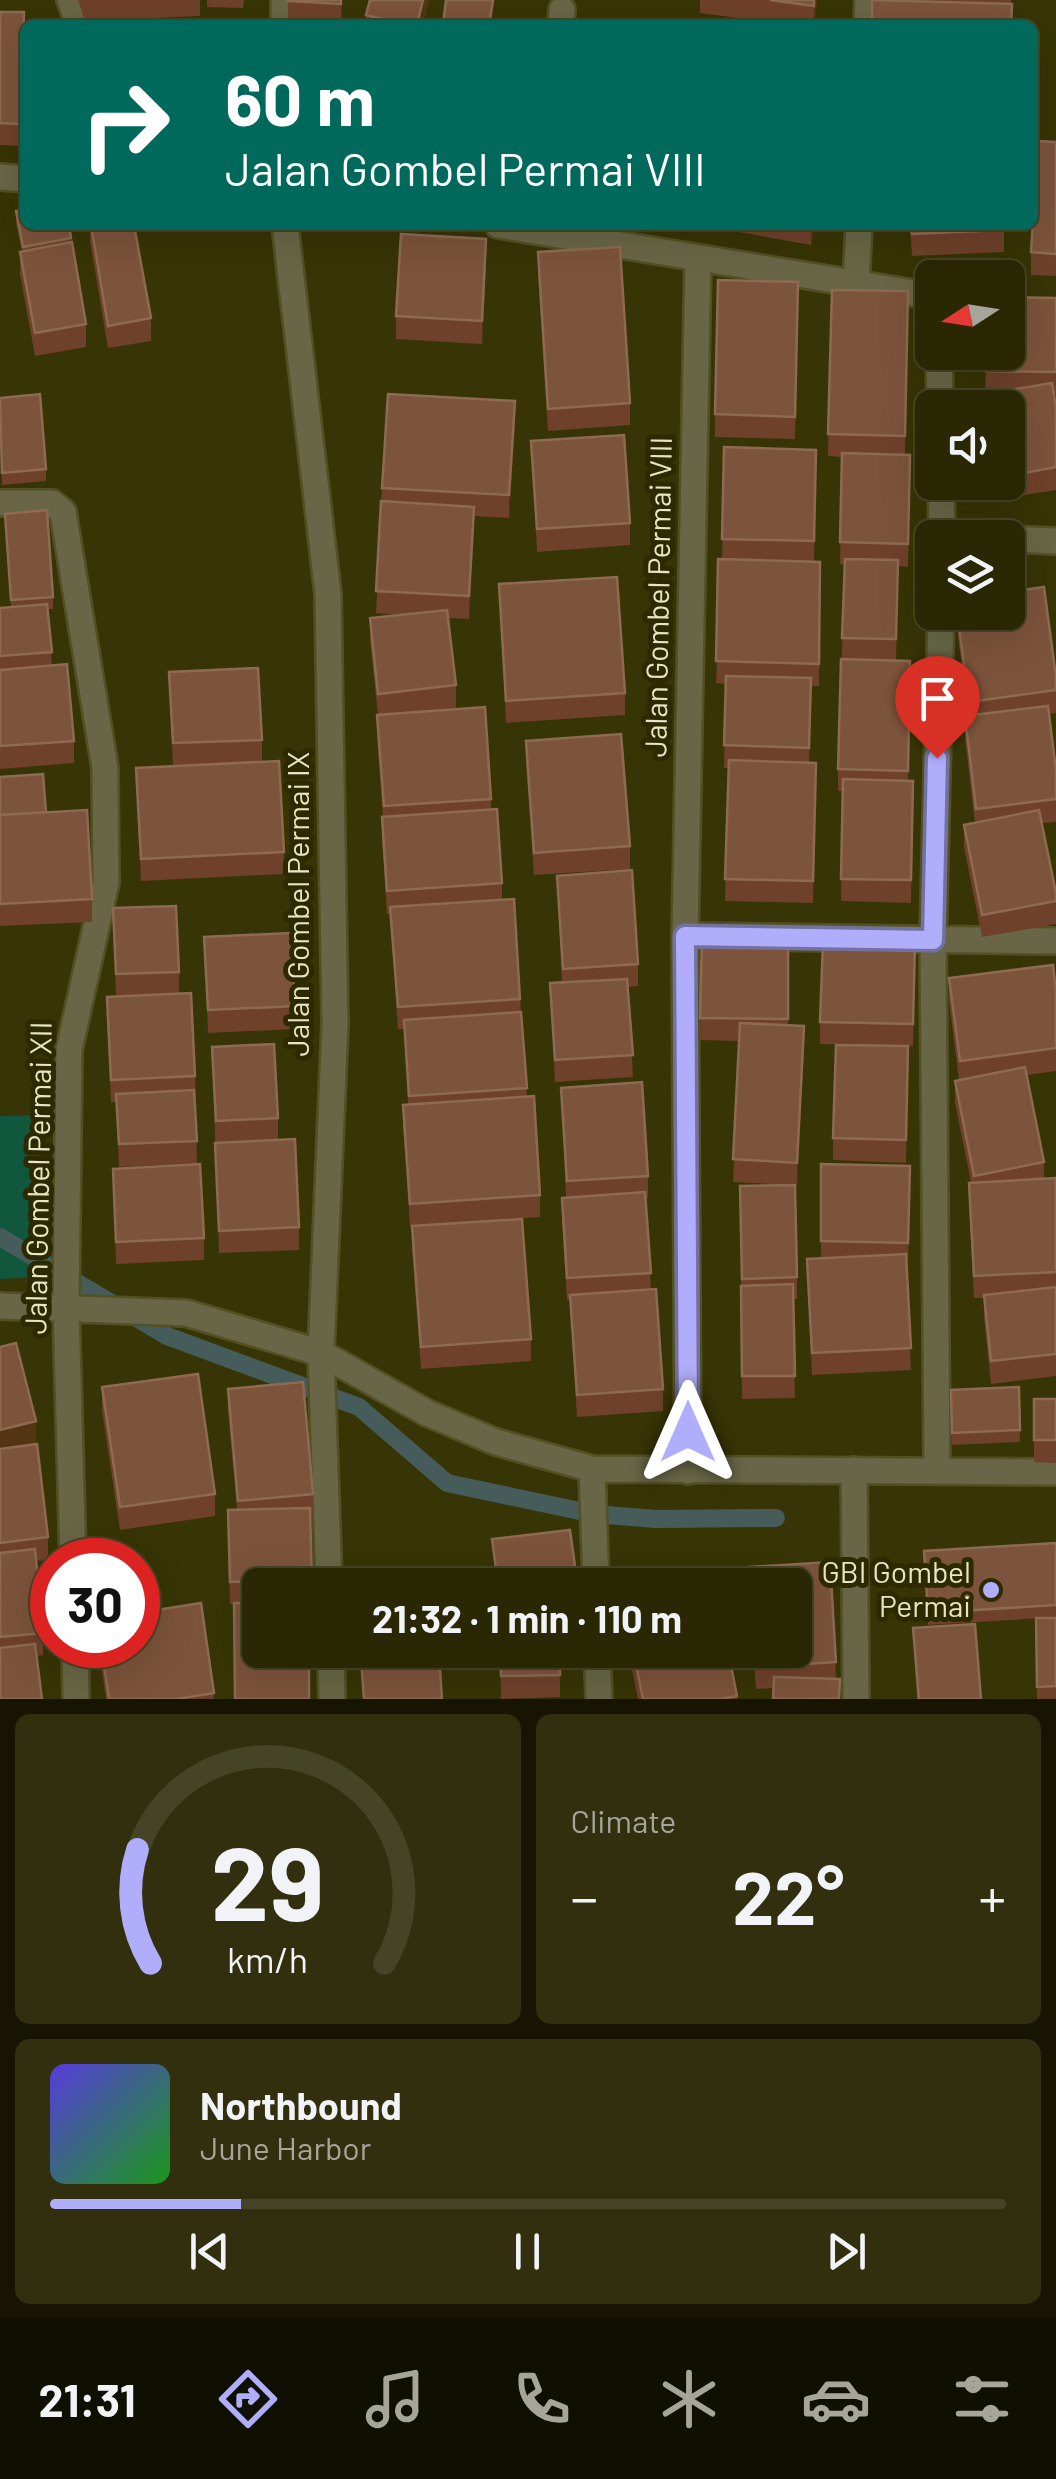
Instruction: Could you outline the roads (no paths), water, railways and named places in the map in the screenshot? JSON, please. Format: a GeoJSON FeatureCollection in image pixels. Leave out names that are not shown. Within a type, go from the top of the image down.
{"type":"FeatureCollection","features":[{"type":"Feature","properties":{"kind":"street","name":"Jalan Gombel Permai IX"},"geometry":{"type":"LineString","coordinates":[[286,230],[328,594],[335,1024],[321,1353],[328,1568]]}},
{"type":"Feature","properties":{"kind":"street"},"geometry":{"type":"LineString","coordinates":[[556,230],[915,293]]}},
{"type":"Feature","properties":{"kind":"street"},"geometry":{"type":"LineString","coordinates":[[856,284],[859,230]]}},
{"type":"Feature","properties":{"kind":"street","name":"Jalan Gombel Permai VIII"},"geometry":{"type":"LineString","coordinates":[[688,1470],[685,936],[698,258]]}},
{"type":"Feature","properties":{"kind":"street","name":"Jalan Gombel Permai XII"},"geometry":{"type":"LineString","coordinates":[[0,503],[52,504],[63,512],[105,768],[106,882],[69,1050],[66,1308],[72,1538]]}},
{"type":"Feature","properties":{"kind":"street"},"geometry":{"type":"LineString","coordinates":[[1025,541],[1056,542]]}},
{"type":"Feature","properties":{"kind":"street"},"geometry":{"type":"LineString","coordinates":[[937,1470],[933,940],[940,630]]}},
{"type":"Feature","properties":{"kind":"street"},"geometry":{"type":"LineString","coordinates":[[685,936],[1056,942]]}},
{"type":"Feature","properties":{"kind":"street"},"geometry":{"type":"LineString","coordinates":[[0,1306],[186,1312],[321,1353],[444,1420],[496,1442],[592,1468],[1056,1472]]}},
{"type":"Feature","properties":{"kind":"street"},"geometry":{"type":"LineString","coordinates":[[592,1468],[595,1568]]}},
{"type":"Feature","properties":{"kind":"street"},"geometry":{"type":"LineString","coordinates":[[854,1470],[856,1699]]}},
{"type":"Feature","properties":{"kind":"street"},"geometry":{"type":"LineString","coordinates":[[75,1668],[76,1699]]}},
{"type":"Feature","properties":{"kind":"street"},"geometry":{"type":"LineString","coordinates":[[331,1668],[332,1699]]}},
{"type":"Feature","properties":{"kind":"street"},"geometry":{"type":"LineString","coordinates":[[598,1668],[599,1699]]}},
{"type":"Feature","properties":{"kind":"waterway"},"geometry":{"type":"LineString","coordinates":[[0,1237],[167,1336],[359,1407],[447,1483],[594,1514],[656,1519],[776,1518]]}},
{"type":"Feature","properties":{"kind":"place","name":"GBI Gombel Permai"},"geometry":{"type":"Point","coordinates":[991,1590]}}]}
